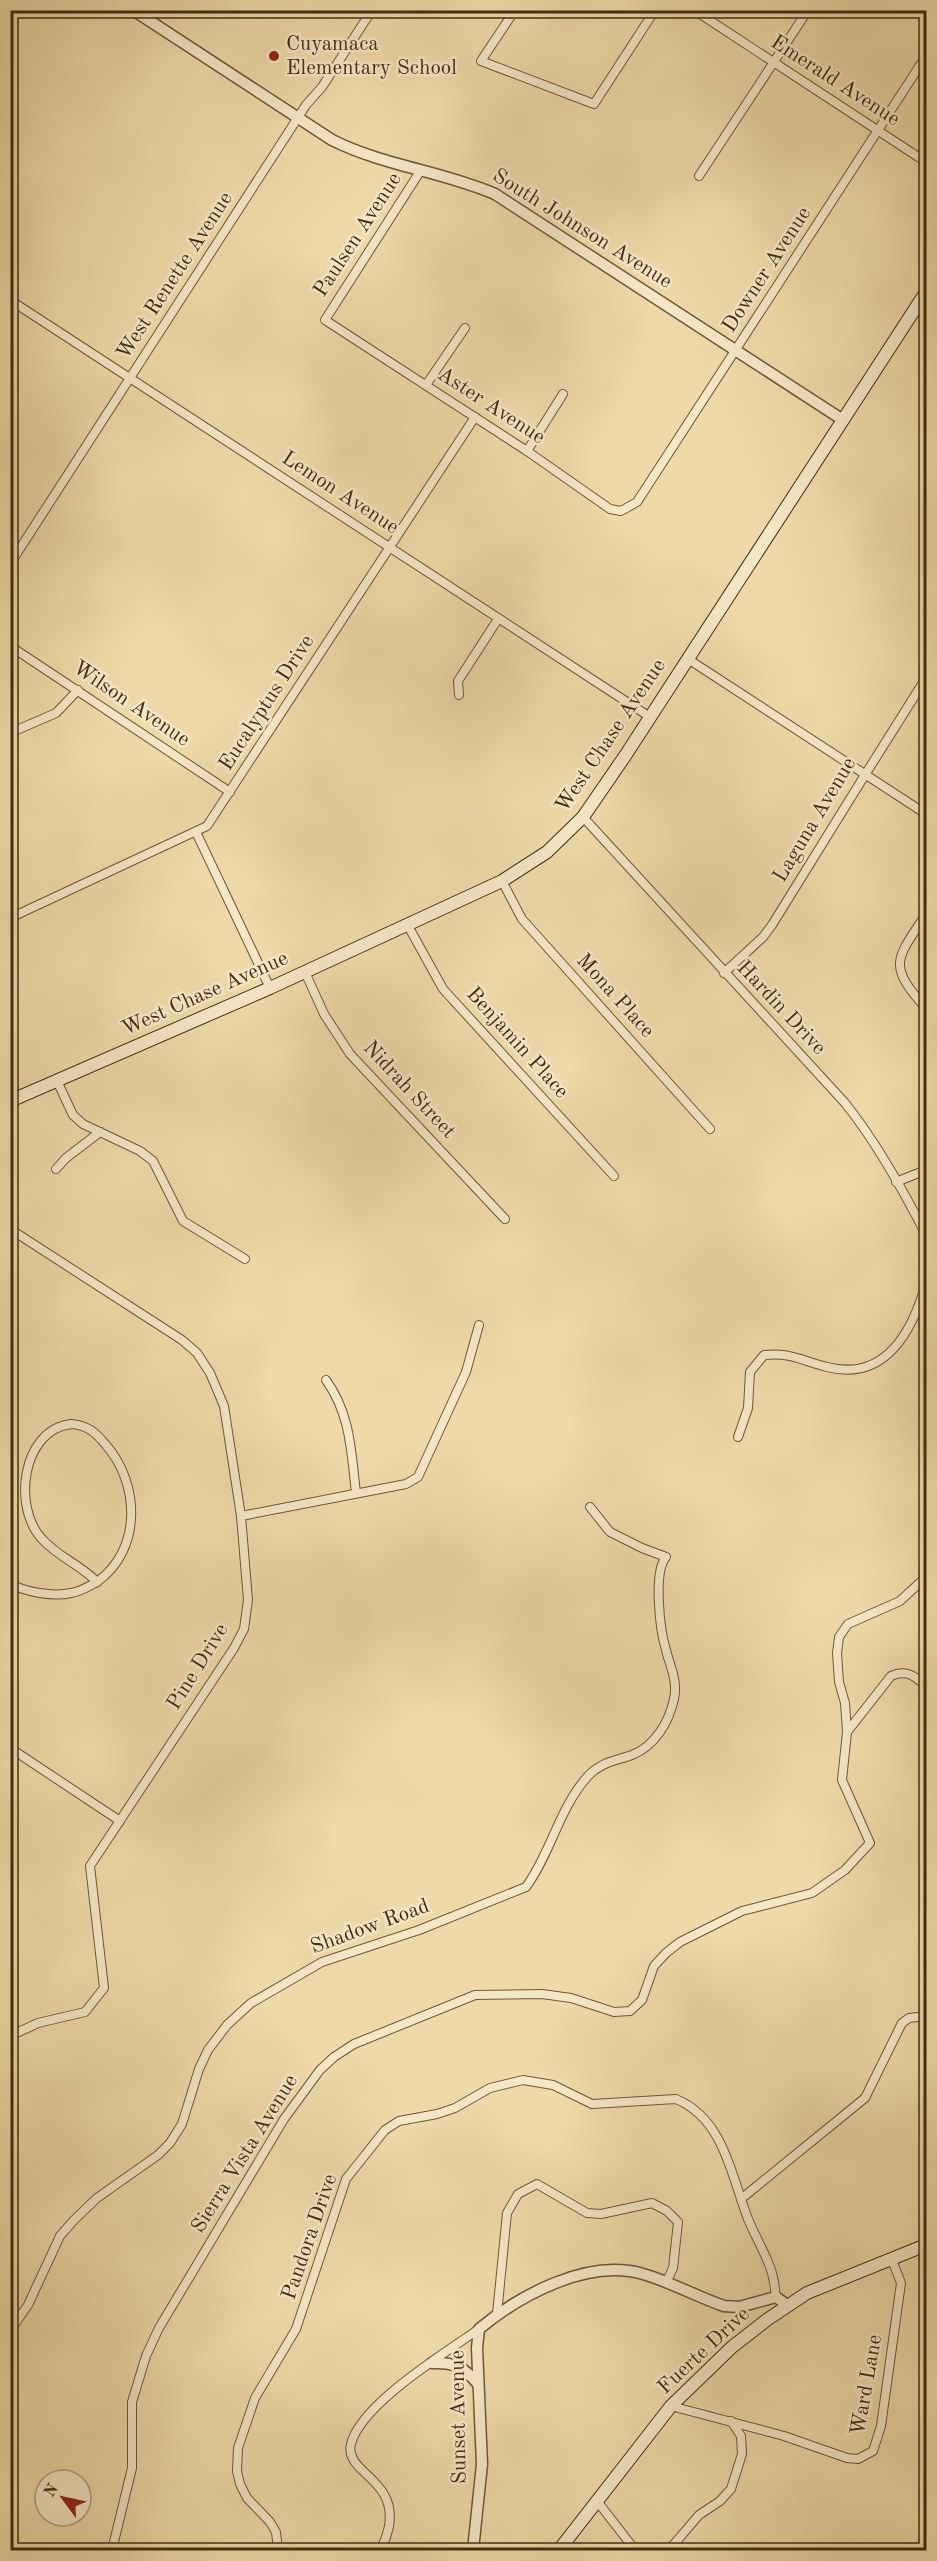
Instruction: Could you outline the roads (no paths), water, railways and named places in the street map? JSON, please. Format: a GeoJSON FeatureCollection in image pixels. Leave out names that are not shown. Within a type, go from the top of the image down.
{"type":"FeatureCollection","features":[{"type":"Feature","properties":{"kind":"main road","name":"West Chase Avenue"},"geometry":{"type":"LineString","coordinates":[[10,1101],[270,988],[502,881],[547,852],[583,817],[927,292]]}},
{"type":"Feature","properties":{"kind":"main road","name":"Fuerte Drive"},"geometry":{"type":"LineString","coordinates":[[559,2550],[671,2406],[732,2347],[787,2305],[825,2285],[927,2245]]}},
{"type":"Feature","properties":{"kind":"street","name":"South Johnson Avenue"},"geometry":{"type":"LineString","coordinates":[[133,10],[298,118],[357,153],[470,183],[495,194],[843,420]]}},
{"type":"Feature","properties":{"kind":"street","name":"West Renette Avenue"},"geometry":{"type":"LineString","coordinates":[[10,564],[298,118],[372,10]]}},
{"type":"Feature","properties":{"kind":"street"},"geometry":{"type":"LineString","coordinates":[[515,10],[481,61],[594,104],[656,10]]}},
{"type":"Feature","properties":{"kind":"street","name":"Emerald Avenue"},"geometry":{"type":"LineString","coordinates":[[694,10],[927,162]]}},
{"type":"Feature","properties":{"kind":"street"},"geometry":{"type":"LineString","coordinates":[[699,176],[808,10]]}},
{"type":"Feature","properties":{"kind":"street","name":"Downer Avenue"},"geometry":{"type":"LineString","coordinates":[[637,502],[927,57]]}},
{"type":"Feature","properties":{"kind":"street","name":"Paulsen Avenue"},"geometry":{"type":"LineString","coordinates":[[326,320],[421,170]]}},
{"type":"Feature","properties":{"kind":"street","name":"Lemon Avenue"},"geometry":{"type":"LineString","coordinates":[[10,300],[650,717]]}},
{"type":"Feature","properties":{"kind":"street","name":"Aster Avenue"},"geometry":{"type":"LineString","coordinates":[[326,320],[527,451],[610,509],[621,511],[637,502]]}},
{"type":"Feature","properties":{"kind":"street"},"geometry":{"type":"LineString","coordinates":[[426,385],[465,328]]}},
{"type":"Feature","properties":{"kind":"street"},"geometry":{"type":"LineString","coordinates":[[527,451],[563,394]]}},
{"type":"Feature","properties":{"kind":"street","name":"Eucalyptus Drive"},"geometry":{"type":"LineString","coordinates":[[10,918],[207,826],[474,417]]}},
{"type":"Feature","properties":{"kind":"street"},"geometry":{"type":"LineString","coordinates":[[459,695],[458,681],[498,619]]}},
{"type":"Feature","properties":{"kind":"street","name":"Wilson Avenue"},"geometry":{"type":"LineString","coordinates":[[10,646],[230,792]]}},
{"type":"Feature","properties":{"kind":"street"},"geometry":{"type":"LineString","coordinates":[[688,658],[927,814]]}},
{"type":"Feature","properties":{"kind":"street","name":"Laguna Avenue"},"geometry":{"type":"LineString","coordinates":[[724,973],[763,937],[772,925],[846,808],[865,773],[927,678]]}},
{"type":"Feature","properties":{"kind":"street"},"geometry":{"type":"LineString","coordinates":[[10,733],[56,713],[78,690]]}},
{"type":"Feature","properties":{"kind":"street","name":"Hardin Drive"},"geometry":{"type":"LineString","coordinates":[[583,817],[845,1103],[868,1133],[925,1233],[927,1242]]}},
{"type":"Feature","properties":{"kind":"street"},"geometry":{"type":"LineString","coordinates":[[196,832],[270,988]]}},
{"type":"Feature","properties":{"kind":"street","name":"Mona Place"},"geometry":{"type":"LineString","coordinates":[[502,881],[522,919],[710,1129]]}},
{"type":"Feature","properties":{"kind":"street"},"geometry":{"type":"LineString","coordinates":[[927,914],[901,952],[899,971],[906,985],[927,1008]]}},
{"type":"Feature","properties":{"kind":"street","name":"Benjamin Place"},"geometry":{"type":"LineString","coordinates":[[407,924],[443,989],[614,1176]]}},
{"type":"Feature","properties":{"kind":"street","name":"Nidrah Street"},"geometry":{"type":"LineString","coordinates":[[305,972],[324,1014],[350,1054],[506,1219]]}},
{"type":"Feature","properties":{"kind":"street"},"geometry":{"type":"LineString","coordinates":[[57,1080],[73,1115],[83,1124],[140,1151],[153,1161],[183,1221],[245,1259]]}},
{"type":"Feature","properties":{"kind":"street"},"geometry":{"type":"LineString","coordinates":[[56,1169],[66,1158],[100,1132]]}},
{"type":"Feature","properties":{"kind":"street"},"geometry":{"type":"LineString","coordinates":[[896,1182],[927,1170]]}},
{"type":"Feature","properties":{"kind":"street","name":"Pine Drive"},"geometry":{"type":"LineString","coordinates":[[10,2036],[38,2023],[86,2012],[104,1988],[90,1866],[228,1657],[244,1629],[248,1600],[241,1516],[224,1406],[210,1373],[197,1353],[182,1340],[11,1230]]}},
{"type":"Feature","properties":{"kind":"street"},"geometry":{"type":"LineString","coordinates":[[738,1437],[748,1408],[750,1372],[764,1355],[781,1353],[829,1368],[854,1369],[868,1366],[896,1348],[918,1313],[927,1283]]}},
{"type":"Feature","properties":{"kind":"street"},"geometry":{"type":"LineString","coordinates":[[241,1516],[406,1484],[418,1476],[466,1372],[479,1325]]}},
{"type":"Feature","properties":{"kind":"street"},"geometry":{"type":"LineString","coordinates":[[326,1380],[343,1408],[348,1428],[356,1493]]}},
{"type":"Feature","properties":{"kind":"street"},"geometry":{"type":"LineString","coordinates":[[10,1584],[47,1594],[72,1593],[97,1582],[109,1574],[117,1564],[125,1545],[131,1514],[128,1481],[115,1455],[96,1434],[82,1426],[66,1425],[49,1434],[33,1454],[26,1477],[28,1512],[42,1540],[62,1556],[86,1570],[97,1582]]}},
{"type":"Feature","properties":{"kind":"street","name":"Shadow Road"},"geometry":{"type":"LineString","coordinates":[[10,2331],[28,2305],[46,2262],[67,2228],[97,2198],[158,2155],[170,2143],[182,2124],[199,2069],[208,2050],[226,2025],[250,2003],[322,1962],[419,1930],[526,1887],[536,1874],[572,1798],[588,1776],[603,1763],[633,1755],[654,1740],[664,1726],[674,1700],[676,1685],[665,1649],[660,1606],[659,1576],[662,1562],[666,1557],[610,1532],[590,1507]]}},
{"type":"Feature","properties":{"kind":"street","name":"Sierra Vista Avenue"},"geometry":{"type":"LineString","coordinates":[[112,2550],[132,2468],[132,2402],[146,2356],[159,2328],[284,2119],[320,2070],[334,2057],[354,2044],[475,1995],[542,1994],[571,1998],[614,2012],[630,2011],[642,2000],[654,1966],[680,1942],[742,1911],[812,1893],[846,1870],[870,1843],[869,1835],[842,1780],[847,1732],[845,1703],[839,1682],[837,1653],[839,1637],[849,1624],[866,1614],[900,1601],[927,1577]]}},
{"type":"Feature","properties":{"kind":"street"},"geometry":{"type":"LineString","coordinates":[[847,1732],[891,1676],[901,1673],[911,1674],[927,1686]]}},
{"type":"Feature","properties":{"kind":"street"},"geometry":{"type":"LineString","coordinates":[[10,1748],[120,1821]]}},
{"type":"Feature","properties":{"kind":"street"},"geometry":{"type":"LineString","coordinates":[[741,2199],[865,2098],[902,2023],[909,2018],[927,2016]]}},
{"type":"Feature","properties":{"kind":"street","name":"Pandora Drive"},"geometry":{"type":"LineString","coordinates":[[278,2550],[276,2532],[270,2522],[247,2498],[240,2484],[237,2471],[238,2448],[255,2398],[296,2329],[346,2179],[385,2130],[399,2121],[437,2114],[454,2108],[490,2088],[523,2080],[552,2085],[592,2104],[676,2099],[698,2111],[708,2123],[729,2161],[741,2199],[772,2271],[776,2297]]}},
{"type":"Feature","properties":{"kind":"street"},"geometry":{"type":"LineString","coordinates":[[497,2314],[507,2213],[518,2194],[537,2184],[587,2213],[601,2214],[652,2203],[667,2211],[678,2222],[673,2268],[666,2283]]}},
{"type":"Feature","properties":{"kind":"street","name":"Ward Lane"},"geometry":{"type":"LineString","coordinates":[[671,2406],[731,2421],[847,2458],[858,2458],[873,2451],[881,2426],[902,2283],[892,2260]]}},
{"type":"Feature","properties":{"kind":"street","name":"Sunset Avenue"},"geometry":{"type":"LineString","coordinates":[[473,2550],[482,2464],[477,2348],[479,2329],[497,2314],[528,2295],[593,2272],[628,2271],[666,2283],[724,2307],[739,2307],[776,2297]]}},
{"type":"Feature","properties":{"kind":"street"},"geometry":{"type":"LineString","coordinates":[[776,2297],[787,2305]]}},
{"type":"Feature","properties":{"kind":"street"},"geometry":{"type":"LineString","coordinates":[[379,2550],[386,2540],[390,2509],[384,2491],[352,2457],[350,2450],[352,2441],[360,2424],[379,2403],[479,2329]]}},
{"type":"Feature","properties":{"kind":"street"},"geometry":{"type":"LineString","coordinates":[[432,2363],[456,2365],[469,2373],[478,2384]]}},
{"type":"Feature","properties":{"kind":"street"},"geometry":{"type":"LineString","coordinates":[[669,2550],[699,2515],[720,2501],[731,2489],[742,2454],[741,2436],[731,2421]]}},
{"type":"Feature","properties":{"kind":"street"},"geometry":{"type":"LineString","coordinates":[[597,2501],[634,2550]]}},
{"type":"Feature","properties":{"kind":"place","name":"Cuyamaca Elementary School"},"geometry":{"type":"Point","coordinates":[274,56]}}]}
